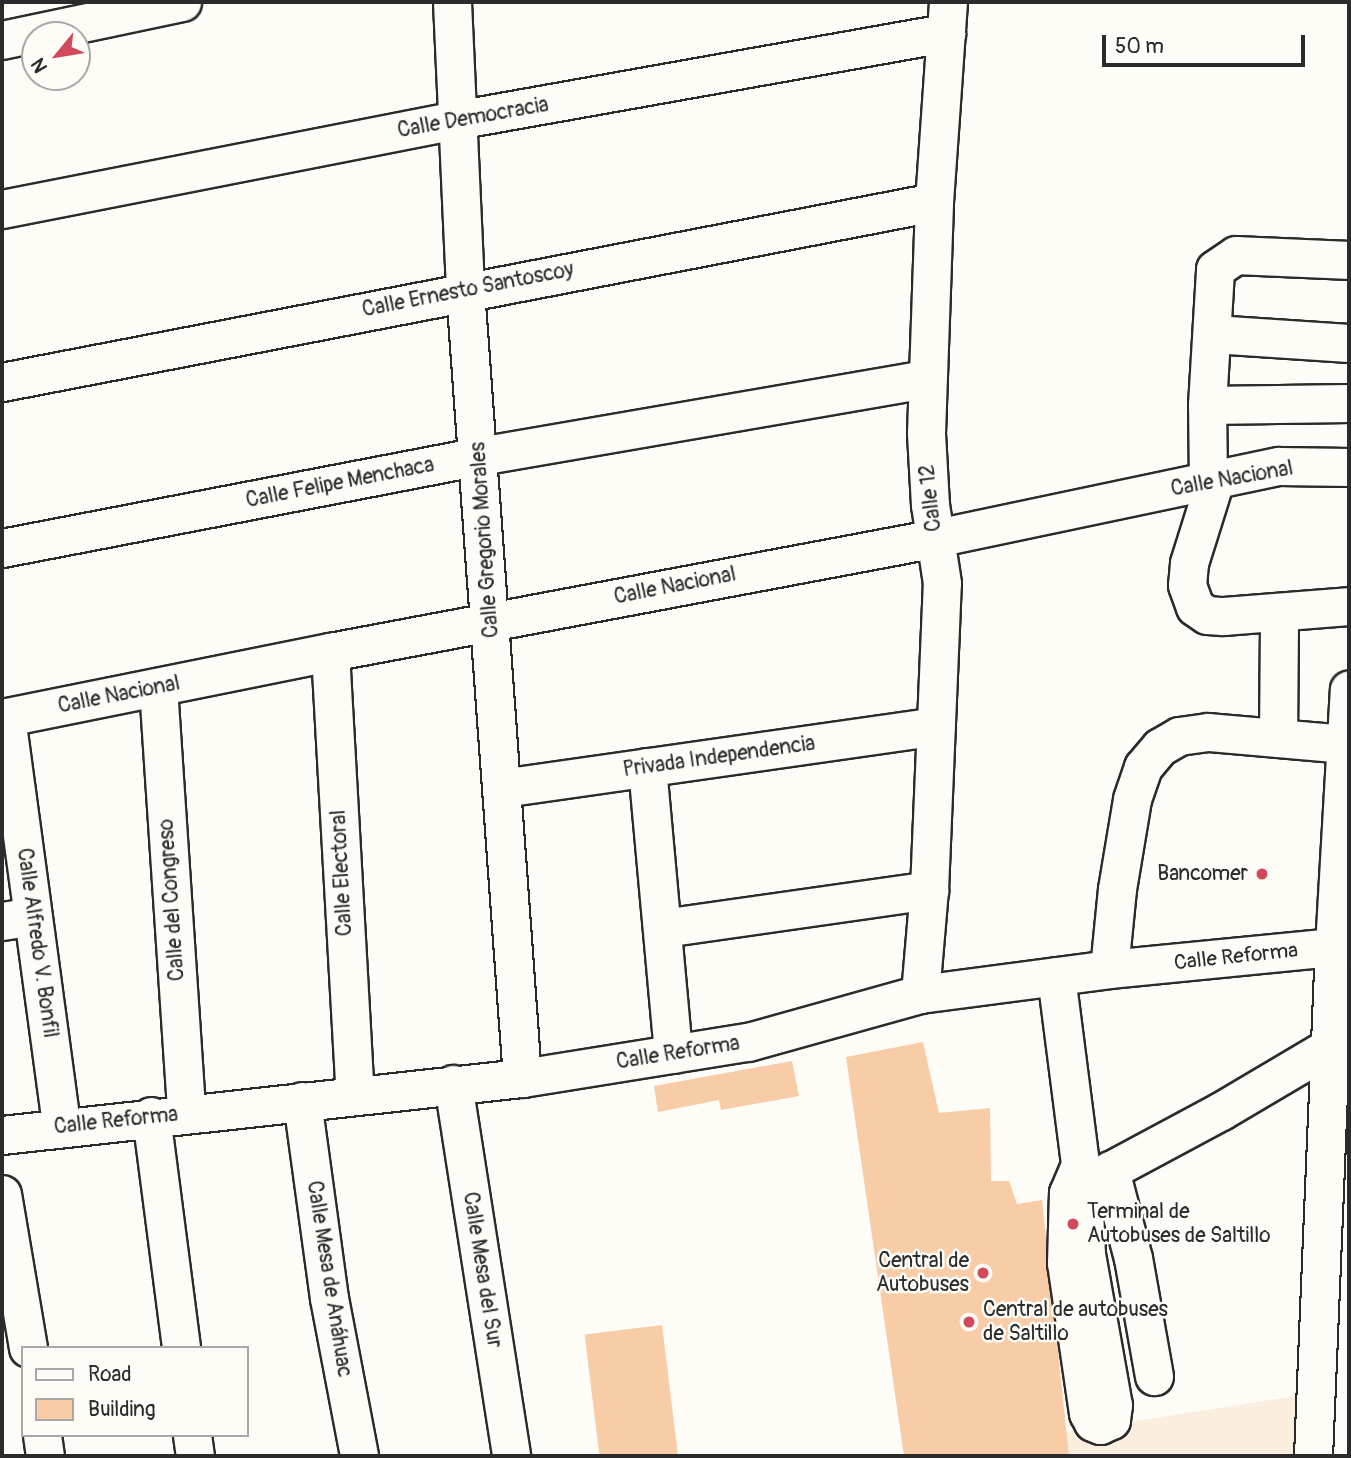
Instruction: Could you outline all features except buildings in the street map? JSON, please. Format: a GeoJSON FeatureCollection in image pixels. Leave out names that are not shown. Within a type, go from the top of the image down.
{"type":"FeatureCollection","features":[{"type":"Feature","properties":{"kind":"street"},"geometry":{"type":"LineString","coordinates":[[2,40],[182,2]]}},
{"type":"Feature","properties":{"kind":"street","name":"Calle Gregorio Morales"},"geometry":{"type":"LineString","coordinates":[[452,2],[465,290],[522,1078]]}},
{"type":"Feature","properties":{"kind":"street","name":"Calle Democracia"},"geometry":{"type":"LineString","coordinates":[[2,209],[456,120],[947,17]]}},
{"type":"Feature","properties":{"kind":"street","name":"Calle 12"},"geometry":{"type":"LineString","coordinates":[[920,994],[929,890],[942,583],[926,467],[934,202],[947,17]]}},
{"type":"Feature","properties":{"kind":"street","name":"Calle Ernesto Santoscoy"},"geometry":{"type":"LineString","coordinates":[[2,382],[465,290],[934,202]]}},
{"type":"Feature","properties":{"kind":"street"},"geometry":{"type":"LineString","coordinates":[[1349,260],[1236,255],[1215,269],[1210,305],[1213,334],[1207,405],[1212,481],[1189,564],[1186,585],[1189,598],[1195,607],[1207,615],[1349,606]]}},
{"type":"Feature","properties":{"kind":"street"},"geometry":{"type":"LineString","coordinates":[[1213,334],[1349,343]]}},
{"type":"Feature","properties":{"kind":"street","name":"Calle Felipe Menchaca"},"geometry":{"type":"LineString","coordinates":[[2,548],[479,456],[928,379]]}},
{"type":"Feature","properties":{"kind":"street"},"geometry":{"type":"LineString","coordinates":[[1207,405],[1349,403]]}},
{"type":"Feature","properties":{"kind":"street","name":"Calle Nacional"},"geometry":{"type":"LineString","coordinates":[[4,718],[330,652],[936,538],[1279,466],[1349,467]]}},
{"type":"Feature","properties":{"kind":"street"},"geometry":{"type":"LineString","coordinates":[[1278,738],[1279,612]]}},
{"type":"Feature","properties":{"kind":"street","name":"Calle Electoral"},"geometry":{"type":"LineString","coordinates":[[330,652],[355,1095]]}},
{"type":"Feature","properties":{"kind":"street","name":"Calle del Congreso"},"geometry":{"type":"LineString","coordinates":[[158,687],[169,1115],[181,1346]]}},
{"type":"Feature","properties":{"kind":"street"},"geometry":{"type":"LineString","coordinates":[[1313,1456],[1341,1040],[1344,744],[1349,689]]}},
{"type":"Feature","properties":{"kind":"street","name":"Calle Alfredo V. Bonfil"},"geometry":{"type":"LineString","coordinates":[[4,718],[17,918],[61,1126]]}},
{"type":"Feature","properties":{"kind":"street","name":"Privada Independencia"},"geometry":{"type":"LineString","coordinates":[[502,788],[936,726]]}},
{"type":"Feature","properties":{"kind":"street"},"geometry":{"type":"LineString","coordinates":[[1109,969],[1117,889],[1132,799],[1143,767],[1160,747],[1179,736],[1208,732],[1344,744]]}},
{"type":"Feature","properties":{"kind":"street"},"geometry":{"type":"LineString","coordinates":[[647,767],[673,1054]]}},
{"type":"Feature","properties":{"kind":"street"},"geometry":{"type":"LineString","coordinates":[[663,928],[929,890]]}},
{"type":"Feature","properties":{"kind":"street","name":"Calle Reforma"},"geometry":{"type":"LineString","coordinates":[[2,1135],[61,1126],[522,1078],[748,1042],[920,994],[1109,969],[1344,949]]}},
{"type":"Feature","properties":{"kind":"street"},"geometry":{"type":"LineString","coordinates":[[1056,976],[1085,1179],[1086,1254],[1113,1405],[1111,1420],[1100,1425],[1093,1422],[1088,1413],[1066,1263],[1085,1179]]}},
{"type":"Feature","properties":{"kind":"street"},"geometry":{"type":"LineString","coordinates":[[1085,1179],[1221,1111],[1341,1040]]}},
{"type":"Feature","properties":{"kind":"street","name":"Calle Mesa del Sur"},"geometry":{"type":"LineString","coordinates":[[453,1084],[511,1456]]}},
{"type":"Feature","properties":{"kind":"street","name":"Calle Mesa de Anáhuac"},"geometry":{"type":"LineString","coordinates":[[302,1101],[329,1298],[359,1456]]}},
{"type":"Feature","properties":{"kind":"street"},"geometry":{"type":"LineString","coordinates":[[1085,1179],[1133,1258],[1154,1376]]}},
{"type":"Feature","properties":{"kind":"street"},"geometry":{"type":"LineString","coordinates":[[2,1194],[28,1346]]}},
{"type":"Feature","properties":{"kind":"street"},"geometry":{"type":"LineString","coordinates":[[42,1437],[45,1456]]}},
{"type":"Feature","properties":{"kind":"street"},"geometry":{"type":"LineString","coordinates":[[192,1437],[195,1456]]}},
{"type":"Feature","properties":{"kind":"shaded area"},"geometry":{"type":"Polygon","coordinates":[[[1303,1395],[1304,1456],[909,1456],[980,1445],[1303,1395]]]}},
{"type":"Feature","properties":{"kind":"place","name":"Bancomer"},"geometry":{"type":"Point","coordinates":[1262,874]}},
{"type":"Feature","properties":{"kind":"place","name":"Terminal de Autobuses de Saltillo"},"geometry":{"type":"Point","coordinates":[1073,1224]}},
{"type":"Feature","properties":{"kind":"place","name":"Central de Autobuses"},"geometry":{"type":"Point","coordinates":[983,1273]}},
{"type":"Feature","properties":{"kind":"place","name":"Central de autobuses de Saltillo"},"geometry":{"type":"Point","coordinates":[969,1322]}}]}
